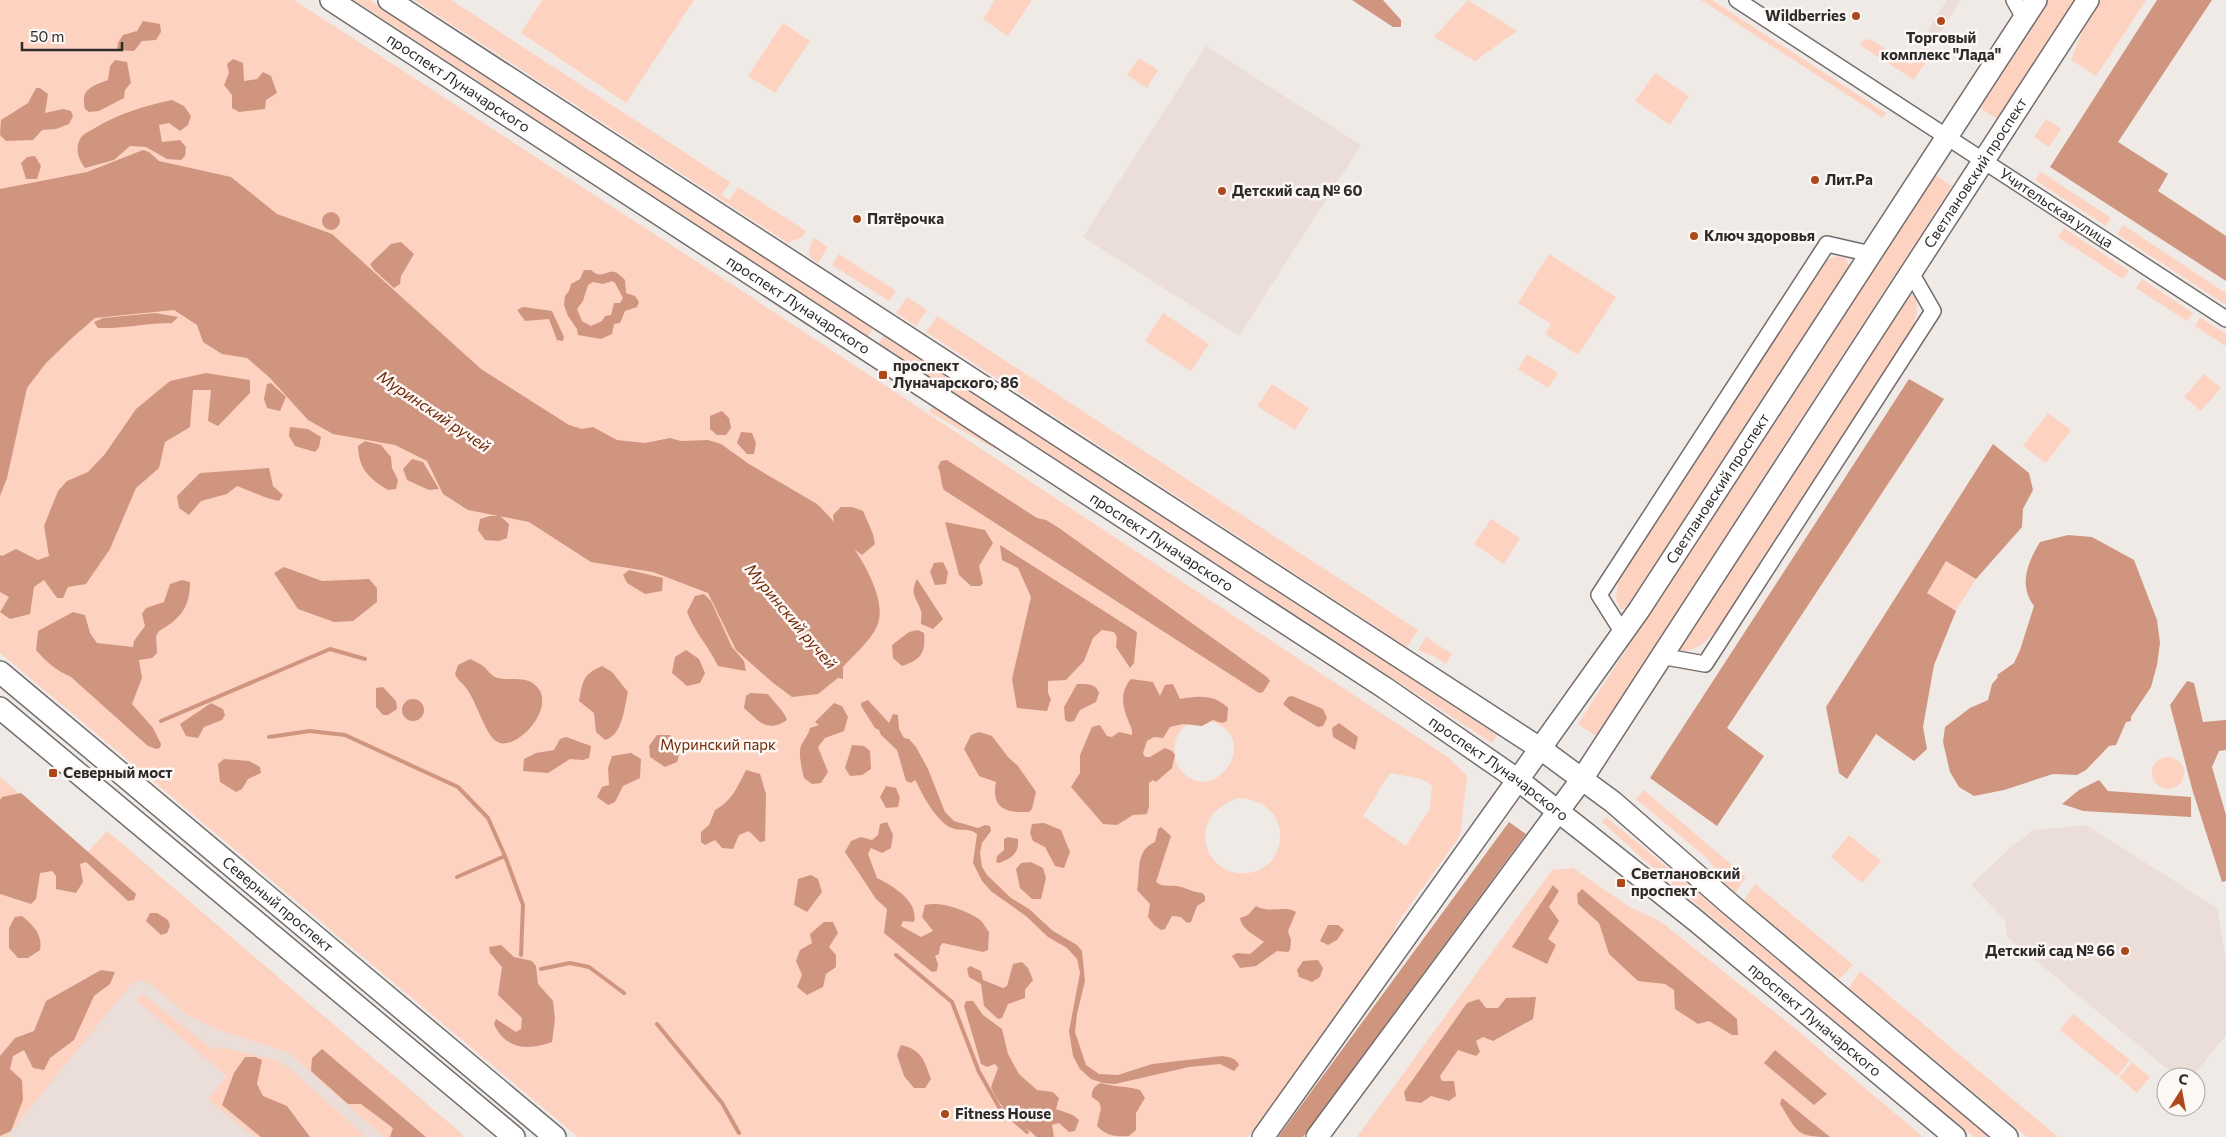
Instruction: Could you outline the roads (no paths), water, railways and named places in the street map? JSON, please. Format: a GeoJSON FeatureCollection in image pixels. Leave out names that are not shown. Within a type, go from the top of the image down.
{"type":"FeatureCollection","features":[{"type":"Feature","properties":{"kind":"main road","name":"проспект Луначарского"},"geometry":{"type":"LineString","coordinates":[[331,0],[1377,683],[1518,780],[1695,920],[1956,1137]]}},
{"type":"Feature","properties":{"kind":"main road","name":"проспект Луначарского"},"geometry":{"type":"LineString","coordinates":[[389,0],[1541,749],[1613,802],[2007,1137]]}},
{"type":"Feature","properties":{"kind":"main road","name":"Светлановский проспект"},"geometry":{"type":"LineString","coordinates":[[1263,1137],[1623,632],[1946,137],[2019,9],[2036,0]]}},
{"type":"Feature","properties":{"kind":"main road","name":"Светлановский проспект"},"geometry":{"type":"LineString","coordinates":[[1317,1137],[1582,779],[1910,271],[2088,0]]}},
{"type":"Feature","properties":{"kind":"main road","name":"Северный проспект"},"geometry":{"type":"LineString","coordinates":[[0,672],[555,1137]]}},
{"type":"Feature","properties":{"kind":"main road","name":"Северный проспект"},"geometry":{"type":"LineString","coordinates":[[0,708],[514,1137]]}},
{"type":"Feature","properties":{"kind":"street","name":"Учительская улица"},"geometry":{"type":"LineString","coordinates":[[1737,0],[2226,319]]}},
{"type":"Feature","properties":{"kind":"street"},"geometry":{"type":"LineString","coordinates":[[1623,632],[1599,595],[1821,253],[1827,244],[1870,254]]}},
{"type":"Feature","properties":{"kind":"street"},"geometry":{"type":"LineString","coordinates":[[1660,656],[1705,664],[1933,311],[1910,271]]}},
{"type":"Feature","properties":{"kind":"water","name":"Муринский ручей"},"geometry":{"type":"Polygon","coordinates":[[[143,150],[149,152],[159,161],[231,177],[277,214],[332,234],[481,369],[569,425],[582,429],[593,427],[617,440],[645,443],[670,438],[681,441],[708,440],[721,444],[749,464],[817,504],[839,528],[862,561],[871,578],[880,612],[875,631],[843,667],[843,679],[838,678],[818,694],[792,697],[736,650],[708,593],[653,572],[591,562],[529,522],[468,510],[443,494],[427,461],[395,445],[333,434],[308,420],[269,377],[247,358],[222,354],[203,342],[197,325],[174,310],[95,318],[46,363],[27,388],[7,478],[0,496],[0,189],[87,172],[143,150]]]}},
{"type":"Feature","properties":{"kind":"water"},"geometry":{"type":"Polygon","coordinates":[[[2068,535],[2092,537],[2134,560],[2157,620],[2160,643],[2151,687],[2131,717],[2131,721],[2126,722],[2116,745],[2109,746],[2086,770],[2077,775],[2053,774],[2004,790],[1974,796],[1959,787],[1950,772],[1943,742],[1945,727],[1970,708],[1988,700],[1992,684],[1998,677],[1997,675],[2014,663],[2034,606],[2029,598],[2026,582],[2032,557],[2040,542],[2068,535]]]}},
{"type":"Feature","properties":{"kind":"water"},"geometry":{"type":"Polygon","coordinates":[[[868,700],[889,723],[893,714],[898,715],[899,729],[904,738],[909,739],[916,747],[928,769],[945,812],[954,821],[978,828],[985,825],[990,826],[991,831],[982,843],[980,853],[982,867],[987,875],[1011,898],[1029,909],[1053,931],[1077,945],[1082,951],[1085,981],[1077,1014],[1075,1032],[1086,1065],[1099,1074],[1118,1075],[1152,1064],[1222,1056],[1232,1058],[1238,1063],[1239,1065],[1234,1071],[1220,1064],[1189,1067],[1115,1084],[1091,1079],[1080,1069],[1073,1056],[1069,1031],[1080,973],[1077,959],[1067,948],[1048,937],[1026,916],[992,892],[982,881],[973,863],[977,834],[969,830],[949,827],[937,816],[916,781],[911,783],[906,781],[897,750],[875,728],[861,706],[861,703],[868,700]]]}},
{"type":"Feature","properties":{"kind":"waterway"},"geometry":{"type":"LineString","coordinates":[[161,721],[330,649],[365,659]]}},
{"type":"Feature","properties":{"kind":"waterway"},"geometry":{"type":"LineString","coordinates":[[269,737],[310,731],[345,735],[458,787],[488,818],[505,856],[523,905],[521,955]]}},
{"type":"Feature","properties":{"kind":"waterway"},"geometry":{"type":"LineString","coordinates":[[457,877],[505,856]]}},
{"type":"Feature","properties":{"kind":"waterway"},"geometry":{"type":"LineString","coordinates":[[896,955],[952,1002],[979,1072],[999,1107],[1027,1132]]}},
{"type":"Feature","properties":{"kind":"waterway"},"geometry":{"type":"LineString","coordinates":[[541,969],[570,963],[589,967],[624,993]]}},
{"type":"Feature","properties":{"kind":"waterway"},"geometry":{"type":"LineString","coordinates":[[657,1024],[722,1103],[739,1133]]}},
{"type":"Feature","properties":{"kind":"place","name":"Wildberries"},"geometry":{"type":"Point","coordinates":[1856,16]}},
{"type":"Feature","properties":{"kind":"place","name":"Торговый комплекс \"Лада\""},"geometry":{"type":"Point","coordinates":[1941,21]}},
{"type":"Feature","properties":{"kind":"place","name":"Лит.Ра"},"geometry":{"type":"Point","coordinates":[1815,180]}},
{"type":"Feature","properties":{"kind":"place","name":"Детский сад № 60"},"geometry":{"type":"Point","coordinates":[1222,191]}},
{"type":"Feature","properties":{"kind":"place","name":"Пятёрочка"},"geometry":{"type":"Point","coordinates":[857,219]}},
{"type":"Feature","properties":{"kind":"place","name":"Ключ здоровья"},"geometry":{"type":"Point","coordinates":[1694,236]}},
{"type":"Feature","properties":{"kind":"place","name":"проспект Луначарского, 86"},"geometry":{"type":"Point","coordinates":[883,375]}},
{"type":"Feature","properties":{"kind":"place","name":"Северный мост"},"geometry":{"type":"Point","coordinates":[53,773]}},
{"type":"Feature","properties":{"kind":"place","name":"Светлановский проспект"},"geometry":{"type":"Point","coordinates":[1621,883]}},
{"type":"Feature","properties":{"kind":"place","name":"Детский сад № 66"},"geometry":{"type":"Point","coordinates":[2125,951]}},
{"type":"Feature","properties":{"kind":"place","name":"Fitness House"},"geometry":{"type":"Point","coordinates":[945,1114]}},
{"type":"Feature","properties":{"kind":"park label","name":"Муринский парк"},"geometry":{"type":"Point","coordinates":[718,745]}}]}
